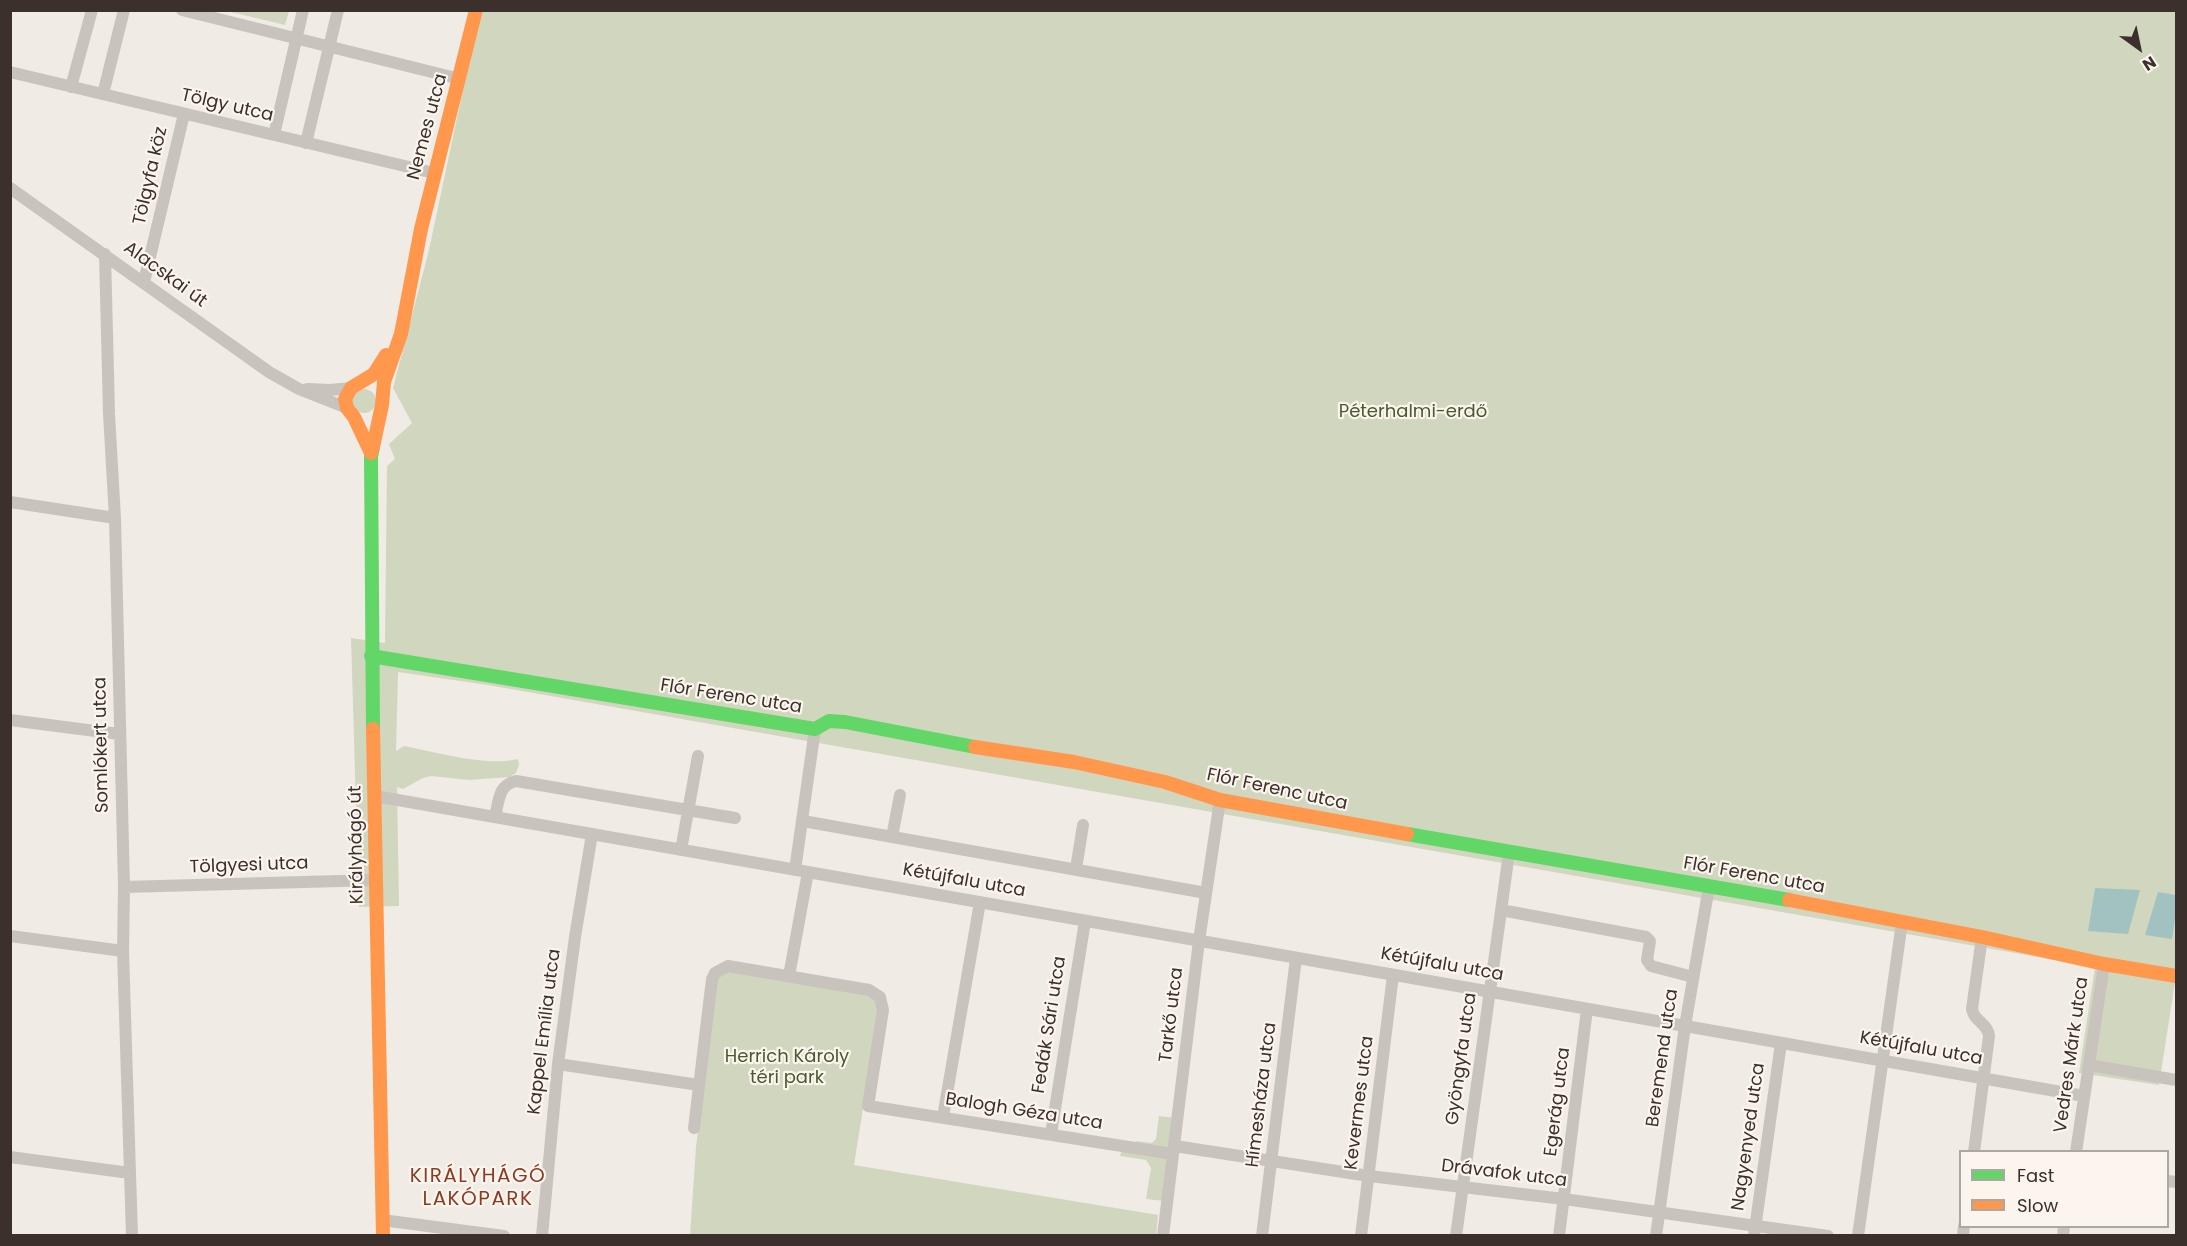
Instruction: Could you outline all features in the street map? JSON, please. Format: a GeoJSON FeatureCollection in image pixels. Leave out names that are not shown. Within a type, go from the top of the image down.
{"type":"FeatureCollection","features":[{"type":"Feature","properties":{"kind":"street"},"geometry":{"type":"LineString","coordinates":[[71,87],[92,10]]}},
{"type":"Feature","properties":{"kind":"street"},"geometry":{"type":"LineString","coordinates":[[103,94],[124,10]]}},
{"type":"Feature","properties":{"kind":"street"},"geometry":{"type":"LineString","coordinates":[[182,10],[460,79]]}},
{"type":"Feature","properties":{"kind":"street"},"geometry":{"type":"LineString","coordinates":[[274,135],[303,10]]}},
{"type":"Feature","properties":{"kind":"street"},"geometry":{"type":"LineString","coordinates":[[306,143],[338,10]]}},
{"type":"Feature","properties":{"kind":"street","name":"Nemes utca"},"geometry":{"type":"LineString","coordinates":[[380,406],[384,382],[401,334],[421,229],[476,10]]}},
{"type":"Feature","properties":{"kind":"street","name":"Tölgy utca"},"geometry":{"type":"LineString","coordinates":[[10,72],[434,174]]}},
{"type":"Feature","properties":{"kind":"street","name":"Tölgyfa köz"},"geometry":{"type":"LineString","coordinates":[[144,282],[184,114]]}},
{"type":"Feature","properties":{"kind":"street","name":"Alacskai út"},"geometry":{"type":"LineString","coordinates":[[10,188],[269,372],[351,413]]}},
{"type":"Feature","properties":{"kind":"street","name":"Somlókert utca"},"geometry":{"type":"LineString","coordinates":[[105,254],[115,518],[124,887],[123,951],[132,1236]]}},
{"type":"Feature","properties":{"kind":"street","name":"Nemes utca"},"geometry":{"type":"LineString","coordinates":[[357,385],[374,374],[387,352],[407,276],[417,254]]}},
{"type":"Feature","properties":{"kind":"street"},"geometry":{"type":"LineString","coordinates":[[369,384],[378,389],[380,406],[368,419],[351,413],[346,396],[357,385],[369,384]]}},
{"type":"Feature","properties":{"kind":"street","name":"Alacskai út"},"geometry":{"type":"LineString","coordinates":[[299,389],[330,390],[357,385]]}},
{"type":"Feature","properties":{"kind":"street","name":"Királyhágó út"},"geometry":{"type":"LineString","coordinates":[[380,406],[371,454],[371,656],[383,1236]]}},
{"type":"Feature","properties":{"kind":"street","name":"Királyhágó út"},"geometry":{"type":"LineString","coordinates":[[351,413],[371,454]]}},
{"type":"Feature","properties":{"kind":"street"},"geometry":{"type":"LineString","coordinates":[[10,502],[115,518]]}},
{"type":"Feature","properties":{"kind":"street","name":"Flór Ferenc utca"},"geometry":{"type":"LineString","coordinates":[[371,656],[815,729],[829,721],[845,722],[1013,754],[1074,762],[1165,782],[1220,800],[1902,922],[2104,964],[2176,976]]}},
{"type":"Feature","properties":{"kind":"street"},"geometry":{"type":"LineString","coordinates":[[10,720],[119,734]]}},
{"type":"Feature","properties":{"kind":"street"},"geometry":{"type":"LineString","coordinates":[[795,870],[815,729]]}},
{"type":"Feature","properties":{"kind":"street"},"geometry":{"type":"LineString","coordinates":[[681,850],[698,756]]}},
{"type":"Feature","properties":{"kind":"street"},"geometry":{"type":"LineString","coordinates":[[495,817],[501,789],[508,783],[516,781],[735,818]]}},
{"type":"Feature","properties":{"kind":"street","name":"Kétújfalu utca"},"geometry":{"type":"LineString","coordinates":[[892,837],[900,795]]}},
{"type":"Feature","properties":{"kind":"street","name":"Kétújfalu utca"},"geometry":{"type":"LineString","coordinates":[[375,796],[2084,1096]]}},
{"type":"Feature","properties":{"kind":"street","name":"Tarkő utca"},"geometry":{"type":"LineString","coordinates":[[1163,1236],[1199,941],[1220,800]]}},
{"type":"Feature","properties":{"kind":"street","name":"Kétújfalu utca"},"geometry":{"type":"LineString","coordinates":[[803,821],[1206,893]]}},
{"type":"Feature","properties":{"kind":"street"},"geometry":{"type":"LineString","coordinates":[[1076,869],[1083,825]]}},
{"type":"Feature","properties":{"kind":"street","name":"Kappel Emília utca"},"geometry":{"type":"LineString","coordinates":[[542,1236],[558,1064],[574,937],[592,834]]}},
{"type":"Feature","properties":{"kind":"street","name":"Gyöngyfa utca"},"geometry":{"type":"LineString","coordinates":[[1456,1236],[1509,853]]}},
{"type":"Feature","properties":{"kind":"street"},"geometry":{"type":"LineString","coordinates":[[694,1128],[712,979],[715,973],[728,966],[789,976],[808,872]]}},
{"type":"Feature","properties":{"kind":"street","name":"Tölgyesi utca"},"geometry":{"type":"LineString","coordinates":[[124,887],[376,880]]}},
{"type":"Feature","properties":{"kind":"street","name":"Beremend utca"},"geometry":{"type":"LineString","coordinates":[[1656,1236],[1685,1026],[1709,887]]}},
{"type":"Feature","properties":{"kind":"street"},"geometry":{"type":"LineString","coordinates":[[943,1117],[980,902]]}},
{"type":"Feature","properties":{"kind":"street"},"geometry":{"type":"LineString","coordinates":[[1501,910],[1646,937],[1650,941],[1647,960],[1651,966],[1693,977]]}},
{"type":"Feature","properties":{"kind":"street","name":"Fedák Sári utca"},"geometry":{"type":"LineString","coordinates":[[1051,1134],[1085,921]]}},
{"type":"Feature","properties":{"kind":"street"},"geometry":{"type":"LineString","coordinates":[[1858,1236],[1902,922]]}},
{"type":"Feature","properties":{"kind":"street"},"geometry":{"type":"LineString","coordinates":[[10,936],[123,951]]}},
{"type":"Feature","properties":{"kind":"street"},"geometry":{"type":"LineString","coordinates":[[1974,1150],[1989,1033],[1986,1026],[1975,1019],[1972,1009],[1982,937]]}},
{"type":"Feature","properties":{"kind":"street","name":"Hímesháza utca"},"geometry":{"type":"LineString","coordinates":[[1262,1236],[1296,958]]}},
{"type":"Feature","properties":{"kind":"street","name":"Vedres Márk utca"},"geometry":{"type":"LineString","coordinates":[[2076,1150],[2104,964]]}},
{"type":"Feature","properties":{"kind":"street","name":"Kevermes utca"},"geometry":{"type":"LineString","coordinates":[[1361,1236],[1394,975]]}},
{"type":"Feature","properties":{"kind":"street","name":"Balogh Géza utca"},"geometry":{"type":"LineString","coordinates":[[789,976],[869,990],[879,997],[883,1010],[868,1106],[1174,1150]]}},
{"type":"Feature","properties":{"kind":"street","name":"Egerág utca"},"geometry":{"type":"LineString","coordinates":[[1559,1236],[1587,1009]]}},
{"type":"Feature","properties":{"kind":"street","name":"Nagyenyed utca"},"geometry":{"type":"LineString","coordinates":[[1754,1231],[1781,1043]]}},
{"type":"Feature","properties":{"kind":"street"},"geometry":{"type":"LineString","coordinates":[[558,1064],[699,1085]]}},
{"type":"Feature","properties":{"kind":"street"},"geometry":{"type":"LineString","coordinates":[[2089,1065],[2176,1080]]}},
{"type":"Feature","properties":{"kind":"street","name":"Drávafok utca"},"geometry":{"type":"LineString","coordinates":[[1174,1150],[1659,1213],[1754,1231],[1828,1236]]}},
{"type":"Feature","properties":{"kind":"street"},"geometry":{"type":"LineString","coordinates":[[10,1157],[130,1173]]}},
{"type":"Feature","properties":{"kind":"street"},"geometry":{"type":"LineString","coordinates":[[382,1220],[504,1236]]}},
{"type":"Feature","properties":{"kind":"green space"},"geometry":{"type":"Polygon","coordinates":[[[289,10],[285,25],[227,11],[289,10]]]}},
{"type":"Feature","properties":{"kind":"green space","name":"Péterhalmi-erdő"},"geometry":{"type":"Polygon","coordinates":[[[483,11],[2176,11],[2176,982],[2159,1085],[2079,1073],[2095,967],[488,685],[398,672],[396,751],[404,746],[477,760],[518,759],[519,765],[516,773],[510,777],[469,780],[431,776],[403,789],[397,787],[399,906],[359,907],[351,638],[385,643],[387,466],[395,459],[389,444],[412,423],[393,388],[429,250],[465,80],[483,11]]]}},
{"type":"Feature","properties":{"kind":"green space"},"geometry":{"type":"Polygon","coordinates":[[[364,389],[372,393],[376,401],[372,409],[364,413],[356,409],[352,401],[356,393],[364,389]]]}},
{"type":"Feature","properties":{"kind":"green space","name":"Herrich Károly téri park"},"geometry":{"type":"Polygon","coordinates":[[[726,971],[868,995],[875,999],[879,1008],[854,1165],[1158,1215],[1156,1236],[690,1236],[696,1147],[716,982],[718,977],[726,971]]]}},
{"type":"Feature","properties":{"kind":"green space"},"geometry":{"type":"Polygon","coordinates":[[[1159,1116],[1176,1118],[1171,1151],[1136,1146],[1136,1141],[1152,1143],[1156,1139],[1159,1116]]]}},
{"type":"Feature","properties":{"kind":"green space"},"geometry":{"type":"Polygon","coordinates":[[[1122,1150],[1171,1157],[1165,1201],[1146,1199],[1151,1168],[1146,1160],[1120,1156],[1122,1150]]]}},
{"type":"Feature","properties":{"kind":"water"},"geometry":{"type":"Polygon","coordinates":[[[2095,888],[2140,890],[2128,934],[2088,931],[2095,888]]]}},
{"type":"Feature","properties":{"kind":"water"},"geometry":{"type":"Polygon","coordinates":[[[2158,892],[2176,895],[2172,939],[2145,935],[2158,892]]]}},
{"type":"Feature","properties":{"kind":"traffic: fast"},"geometry":{"type":"LineString","coordinates":[[373,447],[371,457],[373,729]]}},
{"type":"Feature","properties":{"kind":"traffic: fast"},"geometry":{"type":"LineString","coordinates":[[371,656],[815,729],[829,721],[845,722],[975,747]]}},
{"type":"Feature","properties":{"kind":"traffic: fast"},"geometry":{"type":"LineString","coordinates":[[1407,834],[1789,900]]}},
{"type":"Feature","properties":{"kind":"traffic: slow"},"geometry":{"type":"LineString","coordinates":[[373,447],[382,405],[384,382],[401,334],[421,229],[476,10]]}},
{"type":"Feature","properties":{"kind":"traffic: slow"},"geometry":{"type":"LineString","coordinates":[[371,453],[354,417],[347,408],[345,399],[351,388],[374,374],[386,355]]}},
{"type":"Feature","properties":{"kind":"traffic: slow"},"geometry":{"type":"LineString","coordinates":[[373,729],[383,1236]]}},
{"type":"Feature","properties":{"kind":"traffic: slow"},"geometry":{"type":"LineString","coordinates":[[975,747],[1074,762],[1165,782],[1220,800],[1407,834]]}},
{"type":"Feature","properties":{"kind":"traffic: slow"},"geometry":{"type":"LineString","coordinates":[[1789,900],[1982,937],[2104,964],[2176,976]]}},
{"type":"Feature","properties":{"kind":"district","name":"KIRÁLYHÁGÓ LAKÓPARK"},"geometry":{"type":"Point","coordinates":[478,1188]}}]}
